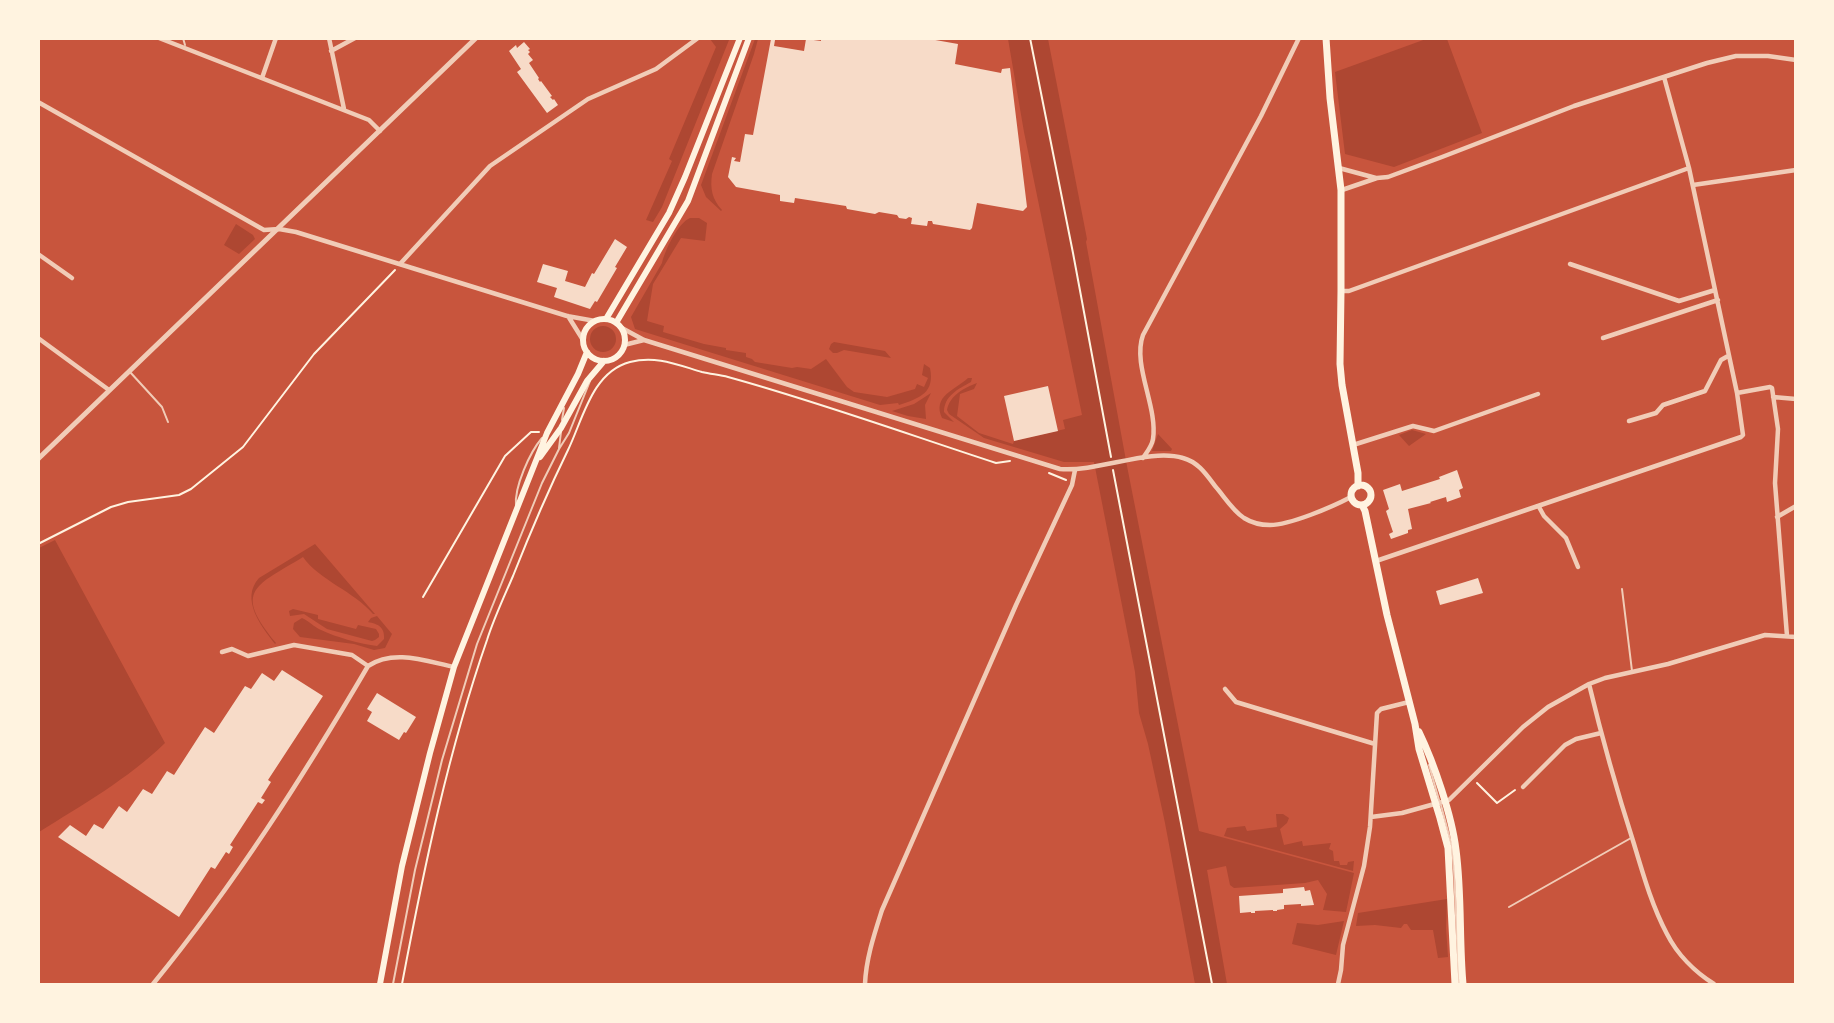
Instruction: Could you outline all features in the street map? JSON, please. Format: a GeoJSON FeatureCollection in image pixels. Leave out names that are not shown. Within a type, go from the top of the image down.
{"type":"FeatureCollection","features":[{"type":"Feature","properties":{"kind":"main road"},"geometry":{"type":"LineString","coordinates":[[606,319],[669,213],[740,38]]}},
{"type":"Feature","properties":{"kind":"main road"},"geometry":{"type":"LineString","coordinates":[[1325,38],[1341,191],[1339,364],[1358,486]]}},
{"type":"Feature","properties":{"kind":"main road"},"geometry":{"type":"LineString","coordinates":[[618,325],[688,201],[749,40]]}},
{"type":"Feature","properties":{"kind":"main road"},"geometry":{"type":"LineString","coordinates":[[535,464],[561,428],[595,371],[604,360],[618,355],[624,345],[623,332],[618,325],[606,319],[596,321],[587,328],[583,340],[592,357],[604,360]]}},
{"type":"Feature","properties":{"kind":"main road"},"geometry":{"type":"LineString","coordinates":[[380,985],[405,854],[454,667],[547,432],[587,352]]}},
{"type":"Feature","properties":{"kind":"main road"},"geometry":{"type":"LineString","coordinates":[[1358,486],[1367,488],[1371,493],[1368,503],[1355,504],[1351,497],[1352,489],[1358,486]]}},
{"type":"Feature","properties":{"kind":"main road"},"geometry":{"type":"LineString","coordinates":[[1362,505],[1419,748],[1440,803]]}},
{"type":"Feature","properties":{"kind":"main road"},"geometry":{"type":"LineString","coordinates":[[1415,724],[1429,755],[1440,803],[1449,862],[1459,985]]}},
{"type":"Feature","properties":{"kind":"street"},"geometry":{"type":"LineString","coordinates":[[159,38],[369,120],[380,131]]}},
{"type":"Feature","properties":{"kind":"street"},"geometry":{"type":"LineString","coordinates":[[262,78],[276,38]]}},
{"type":"Feature","properties":{"kind":"street"},"geometry":{"type":"LineString","coordinates":[[329,38],[345,110]]}},
{"type":"Feature","properties":{"kind":"street"},"geometry":{"type":"LineString","coordinates":[[331,51],[355,38]]}},
{"type":"Feature","properties":{"kind":"street"},"geometry":{"type":"LineString","coordinates":[[38,459],[476,38]]}},
{"type":"Feature","properties":{"kind":"street"},"geometry":{"type":"LineString","coordinates":[[400,264],[490,166],[588,99],[656,69],[698,38]]}},
{"type":"Feature","properties":{"kind":"street"},"geometry":{"type":"LineString","coordinates":[[740,38],[749,40]]}},
{"type":"Feature","properties":{"kind":"street"},"geometry":{"type":"LineString","coordinates":[[1143,458],[1152,444],[1153,435],[1139,347],[1143,335],[1300,38]]}},
{"type":"Feature","properties":{"kind":"street"},"geometry":{"type":"LineString","coordinates":[[1341,191],[1377,178],[1388,177],[1574,106],[1707,63],[1736,56],[1768,56],[1796,60]]}},
{"type":"Feature","properties":{"kind":"street"},"geometry":{"type":"LineString","coordinates":[[1376,561],[1741,437],[1737,393],[1718,300],[1689,168],[1664,77]]}},
{"type":"Feature","properties":{"kind":"street"},"geometry":{"type":"LineString","coordinates":[[38,102],[264,230],[296,232],[567,316],[596,321]]}},
{"type":"Feature","properties":{"kind":"street"},"geometry":{"type":"LineString","coordinates":[[1339,168],[1377,178]]}},
{"type":"Feature","properties":{"kind":"street"},"geometry":{"type":"LineString","coordinates":[[1341,291],[1349,291],[1689,168]]}},
{"type":"Feature","properties":{"kind":"street"},"geometry":{"type":"LineString","coordinates":[[1693,186],[1796,170]]}},
{"type":"Feature","properties":{"kind":"street"},"geometry":{"type":"LineString","coordinates":[[38,254],[72,278]]}},
{"type":"Feature","properties":{"kind":"street"},"geometry":{"type":"LineString","coordinates":[[1570,264],[1679,301],[1715,290]]}},
{"type":"Feature","properties":{"kind":"street"},"geometry":{"type":"LineString","coordinates":[[1603,338],[1718,300]]}},
{"type":"Feature","properties":{"kind":"street"},"geometry":{"type":"LineString","coordinates":[[567,316],[583,340]]}},
{"type":"Feature","properties":{"kind":"street"},"geometry":{"type":"LineString","coordinates":[[618,325],[644,340],[1060,469],[1075,470],[1169,456],[1191,461],[1204,471],[1236,512],[1262,525],[1273,526],[1288,522],[1351,497]]}},
{"type":"Feature","properties":{"kind":"street"},"geometry":{"type":"LineString","coordinates":[[38,338],[109,390]]}},
{"type":"Feature","properties":{"kind":"street"},"geometry":{"type":"LineString","coordinates":[[624,345],[644,340]]}},
{"type":"Feature","properties":{"kind":"street"},"geometry":{"type":"LineString","coordinates":[[1629,421],[1656,412],[1663,405],[1705,391],[1721,360],[1728,356]]}},
{"type":"Feature","properties":{"kind":"street"},"geometry":{"type":"LineString","coordinates":[[1737,393],[1768,386],[1772,388],[1777,429],[1777,517],[1787,636]]}},
{"type":"Feature","properties":{"kind":"street"},"geometry":{"type":"LineString","coordinates":[[1353,445],[1413,426],[1434,431],[1538,394]]}},
{"type":"Feature","properties":{"kind":"street"},"geometry":{"type":"LineString","coordinates":[[1773,397],[1796,399]]}},
{"type":"Feature","properties":{"kind":"street"},"geometry":{"type":"LineString","coordinates":[[865,985],[872,941],[882,910],[1016,605],[1072,485],[1075,470]]}},
{"type":"Feature","properties":{"kind":"street"},"geometry":{"type":"LineString","coordinates":[[1777,517],[1796,506]]}},
{"type":"Feature","properties":{"kind":"street"},"geometry":{"type":"LineString","coordinates":[[1539,507],[1544,516],[1566,538],[1578,567]]}},
{"type":"Feature","properties":{"kind":"street"},"geometry":{"type":"LineString","coordinates":[[1371,817],[1402,813],[1453,797],[1535,716],[1588,684],[1765,635],[1796,637]]}},
{"type":"Feature","properties":{"kind":"street"},"geometry":{"type":"LineString","coordinates":[[222,652],[232,649],[248,656],[294,645],[352,655],[368,666]]}},
{"type":"Feature","properties":{"kind":"street"},"geometry":{"type":"LineString","coordinates":[[153,985],[249,857],[368,666],[377,660],[397,656],[454,667]]}},
{"type":"Feature","properties":{"kind":"street"},"geometry":{"type":"LineString","coordinates":[[1588,684],[1649,893],[1667,935],[1709,984]]}},
{"type":"Feature","properties":{"kind":"street"},"geometry":{"type":"LineString","coordinates":[[1225,689],[1236,702],[1375,744]]}},
{"type":"Feature","properties":{"kind":"street"},"geometry":{"type":"LineString","coordinates":[[1338,985],[1343,945],[1364,866],[1371,817],[1376,716],[1378,710],[1409,702]]}},
{"type":"Feature","properties":{"kind":"street"},"geometry":{"type":"LineString","coordinates":[[1523,787],[1565,745],[1601,733]]}},
{"type":"Feature","properties":{"kind":"lane"},"geometry":{"type":"LineString","coordinates":[[183,38],[186,49]]}},
{"type":"Feature","properties":{"kind":"lane"},"geometry":{"type":"LineString","coordinates":[[129,371],[162,407],[168,422]]}},
{"type":"Feature","properties":{"kind":"lane"},"geometry":{"type":"LineString","coordinates":[[393,985],[415,870],[442,760],[475,650],[533,505],[569,433],[595,371]]}},
{"type":"Feature","properties":{"kind":"lane"},"geometry":{"type":"LineString","coordinates":[[559,449],[565,397]]}},
{"type":"Feature","properties":{"kind":"lane"},"geometry":{"type":"LineString","coordinates":[[516,510],[515,495],[535,446],[547,432]]}},
{"type":"Feature","properties":{"kind":"lane"},"geometry":{"type":"LineString","coordinates":[[1622,589],[1632,672]]}},
{"type":"Feature","properties":{"kind":"lane"},"geometry":{"type":"LineString","coordinates":[[1509,907],[1632,837]]}},
{"type":"Feature","properties":{"kind":"path"},"geometry":{"type":"LineString","coordinates":[[1030,38],[1212,985]]}},
{"type":"Feature","properties":{"kind":"path"},"geometry":{"type":"LineString","coordinates":[[38,544],[111,507],[179,495],[191,489],[243,447],[314,354],[400,264]]}},
{"type":"Feature","properties":{"kind":"path"},"geometry":{"type":"LineString","coordinates":[[402,985],[421,884],[452,755],[487,638],[549,488],[587,405],[609,373],[632,361],[671,362],[765,388],[996,463],[1013,461]]}},
{"type":"Feature","properties":{"kind":"path"},"geometry":{"type":"LineString","coordinates":[[423,597],[505,456],[531,432],[547,432]]}},
{"type":"Feature","properties":{"kind":"path"},"geometry":{"type":"LineString","coordinates":[[1051,474],[1072,485]]}},
{"type":"Feature","properties":{"kind":"path"},"geometry":{"type":"LineString","coordinates":[[1472,778],[1497,803],[1523,787]]}},
{"type":"Feature","properties":{"kind":"shaded area"},"geometry":{"type":"Polygon","coordinates":[[[710,39],[729,40],[662,207],[653,222],[646,220],[716,47],[710,39]]]}},
{"type":"Feature","properties":{"kind":"shaded area"},"geometry":{"type":"Polygon","coordinates":[[[755,39],[758,39],[754,54],[712,174],[712,194],[721,211],[706,197],[701,185],[755,39]]]}},
{"type":"Feature","properties":{"kind":"shaded area"},"geometry":{"type":"Polygon","coordinates":[[[1008,39],[1048,39],[1127,466],[1199,831],[1354,873],[1346,912],[1323,910],[1327,894],[1318,880],[1234,888],[1230,885],[1226,866],[1207,870],[1227,984],[1195,984],[1165,823],[1139,713],[1135,672],[1094,462],[1064,462],[984,438],[947,410],[954,396],[977,383],[974,389],[960,394],[957,416],[979,433],[1013,444],[1014,441],[1065,429],[1063,420],[1082,415],[1024,132],[1008,39]]]}},
{"type":"Feature","properties":{"kind":"shaded area"},"geometry":{"type":"Polygon","coordinates":[[[1426,39],[1447,39],[1482,133],[1394,167],[1345,154],[1335,72],[1426,39]]]}},
{"type":"Feature","properties":{"kind":"shaded area"},"geometry":{"type":"Polygon","coordinates":[[[690,218],[699,218],[707,223],[705,241],[681,238],[653,284],[647,321],[664,326],[663,332],[746,353],[746,357],[755,362],[811,369],[826,359],[847,387],[854,392],[887,397],[915,389],[917,384],[924,387],[928,378],[922,375],[924,364],[930,368],[928,389],[919,397],[899,405],[880,405],[635,329],[631,317],[673,238],[681,225],[690,218]]]}},
{"type":"Feature","properties":{"kind":"shaded area"},"geometry":{"type":"Polygon","coordinates":[[[236,224],[255,239],[239,254],[224,245],[236,224]]]}},
{"type":"Feature","properties":{"kind":"shaded area"},"geometry":{"type":"Polygon","coordinates":[[[603,326],[612,330],[616,339],[612,348],[603,352],[594,348],[590,339],[594,330],[603,326]]]}},
{"type":"Feature","properties":{"kind":"shaded area"},"geometry":{"type":"Polygon","coordinates":[[[834,342],[885,351],[891,358],[844,350],[833,353],[829,349],[834,342]]]}},
{"type":"Feature","properties":{"kind":"shaded area"},"geometry":{"type":"Polygon","coordinates":[[[968,378],[972,378],[971,382],[961,387],[946,402],[944,412],[954,422],[942,418],[942,399],[968,378]]]}},
{"type":"Feature","properties":{"kind":"shaded area"},"geometry":{"type":"Polygon","coordinates":[[[931,393],[925,405],[926,419],[892,411],[914,404],[931,393]]]}},
{"type":"Feature","properties":{"kind":"shaded area"},"geometry":{"type":"Polygon","coordinates":[[[1412,430],[1426,434],[1409,446],[1399,435],[1412,430]]]}},
{"type":"Feature","properties":{"kind":"shaded area"},"geometry":{"type":"Polygon","coordinates":[[[1158,434],[1172,449],[1171,451],[1152,451],[1158,434]]]}},
{"type":"Feature","properties":{"kind":"shaded area"},"geometry":{"type":"Polygon","coordinates":[[[55,540],[165,743],[120,780],[39,832],[39,548],[55,540]]]}},
{"type":"Feature","properties":{"kind":"shaded area"},"geometry":{"type":"Polygon","coordinates":[[[315,544],[375,614],[318,573],[303,557],[273,575],[255,591],[255,611],[275,644],[264,629],[255,612],[252,603],[254,586],[259,578],[315,544]]]}},
{"type":"Feature","properties":{"kind":"shaded area"},"geometry":{"type":"Polygon","coordinates":[[[293,609],[356,629],[358,625],[376,629],[379,637],[372,641],[327,629],[304,614],[290,616],[289,611],[293,609]]]}},
{"type":"Feature","properties":{"kind":"shaded area"},"geometry":{"type":"Polygon","coordinates":[[[377,616],[392,634],[385,648],[374,650],[354,644],[300,637],[293,629],[294,623],[302,618],[333,635],[377,646],[384,639],[382,629],[368,622],[377,616]]]}},
{"type":"Feature","properties":{"kind":"shaded area"},"geometry":{"type":"Polygon","coordinates":[[[1276,814],[1289,818],[1280,829],[1284,845],[1302,841],[1303,846],[1331,843],[1329,849],[1333,851],[1334,861],[1347,865],[1348,862],[1354,861],[1353,871],[1224,836],[1227,828],[1245,826],[1247,831],[1277,827],[1276,814]]]}},
{"type":"Feature","properties":{"kind":"shaded area"},"geometry":{"type":"Polygon","coordinates":[[[1447,899],[1448,957],[1438,958],[1433,930],[1411,930],[1407,924],[1401,928],[1356,926],[1358,913],[1447,899]]]}},
{"type":"Feature","properties":{"kind":"shaded area"},"geometry":{"type":"Polygon","coordinates":[[[1344,921],[1336,955],[1292,944],[1297,923],[1318,925],[1344,921]]]}},
{"type":"Feature","properties":{"kind":"building"},"geometry":{"type":"Polygon","coordinates":[[[821,38],[924,38],[958,44],[955,64],[1001,73],[1002,69],[1010,68],[1027,207],[1023,211],[977,203],[970,230],[933,224],[932,221],[928,221],[927,226],[911,224],[912,218],[909,217],[899,218],[897,215],[879,212],[875,214],[847,209],[846,206],[795,198],[794,203],[780,201],[780,195],[736,187],[728,177],[732,157],[736,158],[734,161],[740,162],[745,134],[753,135],[771,39],[775,40],[774,46],[804,51],[806,39],[821,41],[821,38]]]}},
{"type":"Feature","properties":{"kind":"building"},"geometry":{"type":"Polygon","coordinates":[[[524,42],[530,49],[528,54],[533,60],[529,63],[558,105],[547,113],[517,72],[521,69],[509,51],[524,42]]]}},
{"type":"Feature","properties":{"kind":"building"},"geometry":{"type":"Polygon","coordinates":[[[615,239],[627,247],[597,302],[595,301],[590,309],[554,297],[557,288],[537,282],[543,264],[568,271],[565,281],[585,287],[615,239]]]}},
{"type":"Feature","properties":{"kind":"building"},"geometry":{"type":"Polygon","coordinates":[[[1048,386],[1058,431],[1014,441],[1004,396],[1048,386]]]}},
{"type":"Feature","properties":{"kind":"building"},"geometry":{"type":"Polygon","coordinates":[[[1457,470],[1463,488],[1459,490],[1461,497],[1447,502],[1446,497],[1408,509],[1412,529],[1391,539],[1389,534],[1393,532],[1383,490],[1400,484],[1402,491],[1440,479],[1439,477],[1457,470]]]}},
{"type":"Feature","properties":{"kind":"building"},"geometry":{"type":"Polygon","coordinates":[[[1478,578],[1483,593],[1440,605],[1436,591],[1478,578]]]}},
{"type":"Feature","properties":{"kind":"building"},"geometry":{"type":"Polygon","coordinates":[[[282,670],[323,696],[268,780],[271,782],[261,798],[265,800],[262,804],[258,802],[230,845],[233,847],[229,854],[226,852],[215,869],[211,867],[179,917],[58,837],[70,825],[86,836],[94,824],[103,829],[119,806],[127,812],[143,789],[152,794],[167,771],[174,775],[205,727],[214,733],[245,686],[251,689],[262,673],[274,681],[282,670]]]}},
{"type":"Feature","properties":{"kind":"building"},"geometry":{"type":"Polygon","coordinates":[[[377,693],[416,717],[399,740],[367,721],[372,712],[367,709],[377,693]]]}},
{"type":"Feature","properties":{"kind":"building"},"geometry":{"type":"Polygon","coordinates":[[[1304,887],[1305,891],[1310,890],[1314,905],[1284,905],[1284,909],[1277,911],[1240,913],[1239,896],[1283,893],[1283,889],[1304,887]]]}}]}
